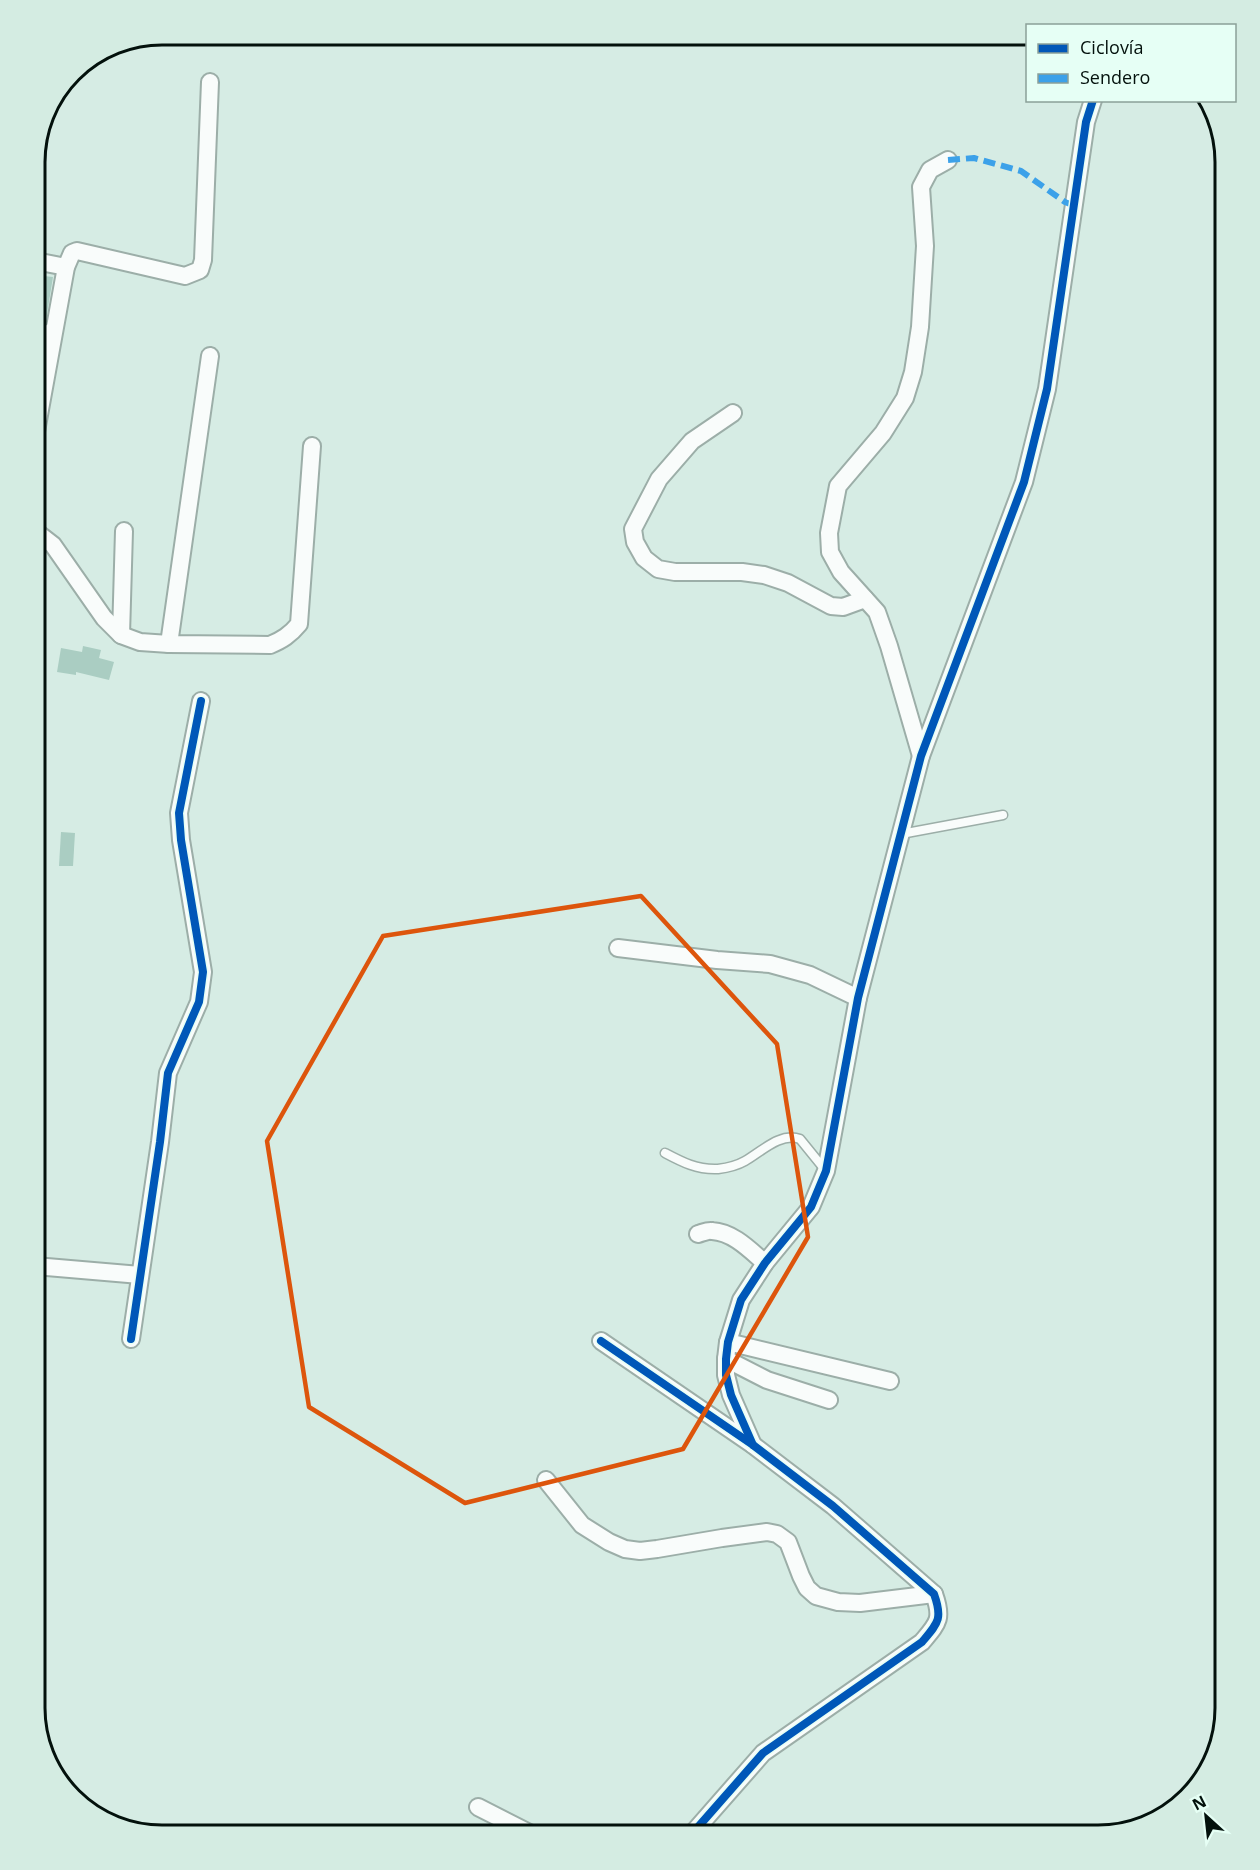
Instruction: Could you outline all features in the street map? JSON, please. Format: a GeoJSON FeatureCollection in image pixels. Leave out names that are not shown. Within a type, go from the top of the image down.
{"type":"FeatureCollection","features":[{"type":"Feature","properties":{"kind":"street"},"geometry":{"type":"LineString","coordinates":[[45,378],[66,267],[72,253],[77,251],[185,276],[200,270],[203,260],[210,82]]}},
{"type":"Feature","properties":{"kind":"street"},"geometry":{"type":"LineString","coordinates":[[753,1445],[731,1395],[726,1375],[727,1351],[741,1300],[765,1263],[811,1207],[826,1171],[858,998],[921,756],[1024,482],[1047,389],[1086,122],[1092,102]]}},
{"type":"Feature","properties":{"kind":"street"},"geometry":{"type":"LineString","coordinates":[[921,756],[883,626],[877,612],[841,572],[830,552],[829,533],[838,486],[883,433],[905,398],[913,372],[920,327],[925,246],[921,187],[930,170],[948,160]]}},
{"type":"Feature","properties":{"kind":"street"},"geometry":{"type":"LineString","coordinates":[[45,263],[66,267]]}},
{"type":"Feature","properties":{"kind":"street"},"geometry":{"type":"LineString","coordinates":[[45,334],[53,330]]}},
{"type":"Feature","properties":{"kind":"street"},"geometry":{"type":"LineString","coordinates":[[169,644],[210,356]]}},
{"type":"Feature","properties":{"kind":"street"},"geometry":{"type":"LineString","coordinates":[[733,413],[692,441],[659,479],[633,530],[635,542],[644,558],[658,569],[675,572],[742,572],[764,575],[788,583],[831,606],[843,607],[865,599]]}},
{"type":"Feature","properties":{"kind":"street"},"geometry":{"type":"LineString","coordinates":[[45,538],[53,544],[104,618],[121,634],[140,642],[270,645],[283,640],[299,624],[312,446]]}},
{"type":"Feature","properties":{"kind":"street"},"geometry":{"type":"LineString","coordinates":[[121,634],[124,531]]}},
{"type":"Feature","properties":{"kind":"street"},"geometry":{"type":"LineString","coordinates":[[131,1339],[168,1073],[199,1002],[204,972],[181,840],[179,813],[201,701]]}},
{"type":"Feature","properties":{"kind":"street"},"geometry":{"type":"LineString","coordinates":[[618,948],[771,964],[810,975],[858,998]]}},
{"type":"Feature","properties":{"kind":"street"},"geometry":{"type":"LineString","coordinates":[[698,1234],[711,1230],[730,1236],[745,1245],[765,1263]]}},
{"type":"Feature","properties":{"kind":"street"},"geometry":{"type":"LineString","coordinates":[[45,1267],[141,1275]]}},
{"type":"Feature","properties":{"kind":"street"},"geometry":{"type":"LineString","coordinates":[[601,1341],[753,1445],[833,1506],[934,1594],[939,1610],[939,1622],[922,1642],[763,1753],[699,1825]]}},
{"type":"Feature","properties":{"kind":"street"},"geometry":{"type":"LineString","coordinates":[[727,1351],[890,1381]]}},
{"type":"Feature","properties":{"kind":"street"},"geometry":{"type":"LineString","coordinates":[[727,1351],[767,1380],[829,1400]]}},
{"type":"Feature","properties":{"kind":"street"},"geometry":{"type":"LineString","coordinates":[[546,1479],[582,1525],[625,1549],[640,1551],[657,1549],[767,1532],[777,1534],[788,1542],[807,1588],[816,1596],[838,1602],[860,1603],[934,1594]]}},
{"type":"Feature","properties":{"kind":"street"},"geometry":{"type":"LineString","coordinates":[[478,1807],[511,1825]]}},
{"type":"Feature","properties":{"kind":"lane"},"geometry":{"type":"LineString","coordinates":[[901,834],[1003,815]]}},
{"type":"Feature","properties":{"kind":"lane"},"geometry":{"type":"LineString","coordinates":[[665,1153],[697,1168],[719,1169],[743,1162],[783,1138],[794,1137],[800,1139],[826,1171]]}},
{"type":"Feature","properties":{"kind":"highlighted area"},"geometry":{"type":"Polygon","coordinates":[[[641,896],[777,1044],[808,1237],[683,1449],[465,1503],[309,1407],[267,1141],[383,936],[641,896]]]}},
{"type":"Feature","properties":{"kind":"building"},"geometry":{"type":"Polygon","coordinates":[[[45,276],[53,277],[45,320],[45,276]]]}},
{"type":"Feature","properties":{"kind":"building"},"geometry":{"type":"Polygon","coordinates":[[[83,646],[101,650],[99,658],[114,662],[109,680],[76,672],[76,675],[57,672],[61,648],[82,652],[83,646]]]}},
{"type":"Feature","properties":{"kind":"building"},"geometry":{"type":"Polygon","coordinates":[[[61,832],[75,833],[73,866],[59,866],[61,832]]]}},
{"type":"Feature","properties":{"kind":"marked path"},"geometry":{"type":"LineString","coordinates":[[948,160],[974,158],[1021,171],[1065,202],[1075,206]]}},
{"type":"Feature","properties":{"kind":"cycle path"},"geometry":{"type":"LineString","coordinates":[[753,1445],[731,1395],[726,1375],[728,1342],[741,1300],[765,1263],[811,1207],[826,1171],[858,998],[921,756],[1024,482],[1047,389],[1086,122],[1092,102]]}},
{"type":"Feature","properties":{"kind":"cycle path"},"geometry":{"type":"LineString","coordinates":[[131,1339],[168,1073],[199,1002],[203,972],[181,840],[179,813],[201,701]]}},
{"type":"Feature","properties":{"kind":"cycle path"},"geometry":{"type":"LineString","coordinates":[[601,1341],[753,1445],[833,1506],[934,1594],[938,1609],[935,1625],[922,1642],[763,1753],[700,1825]]}}]}
